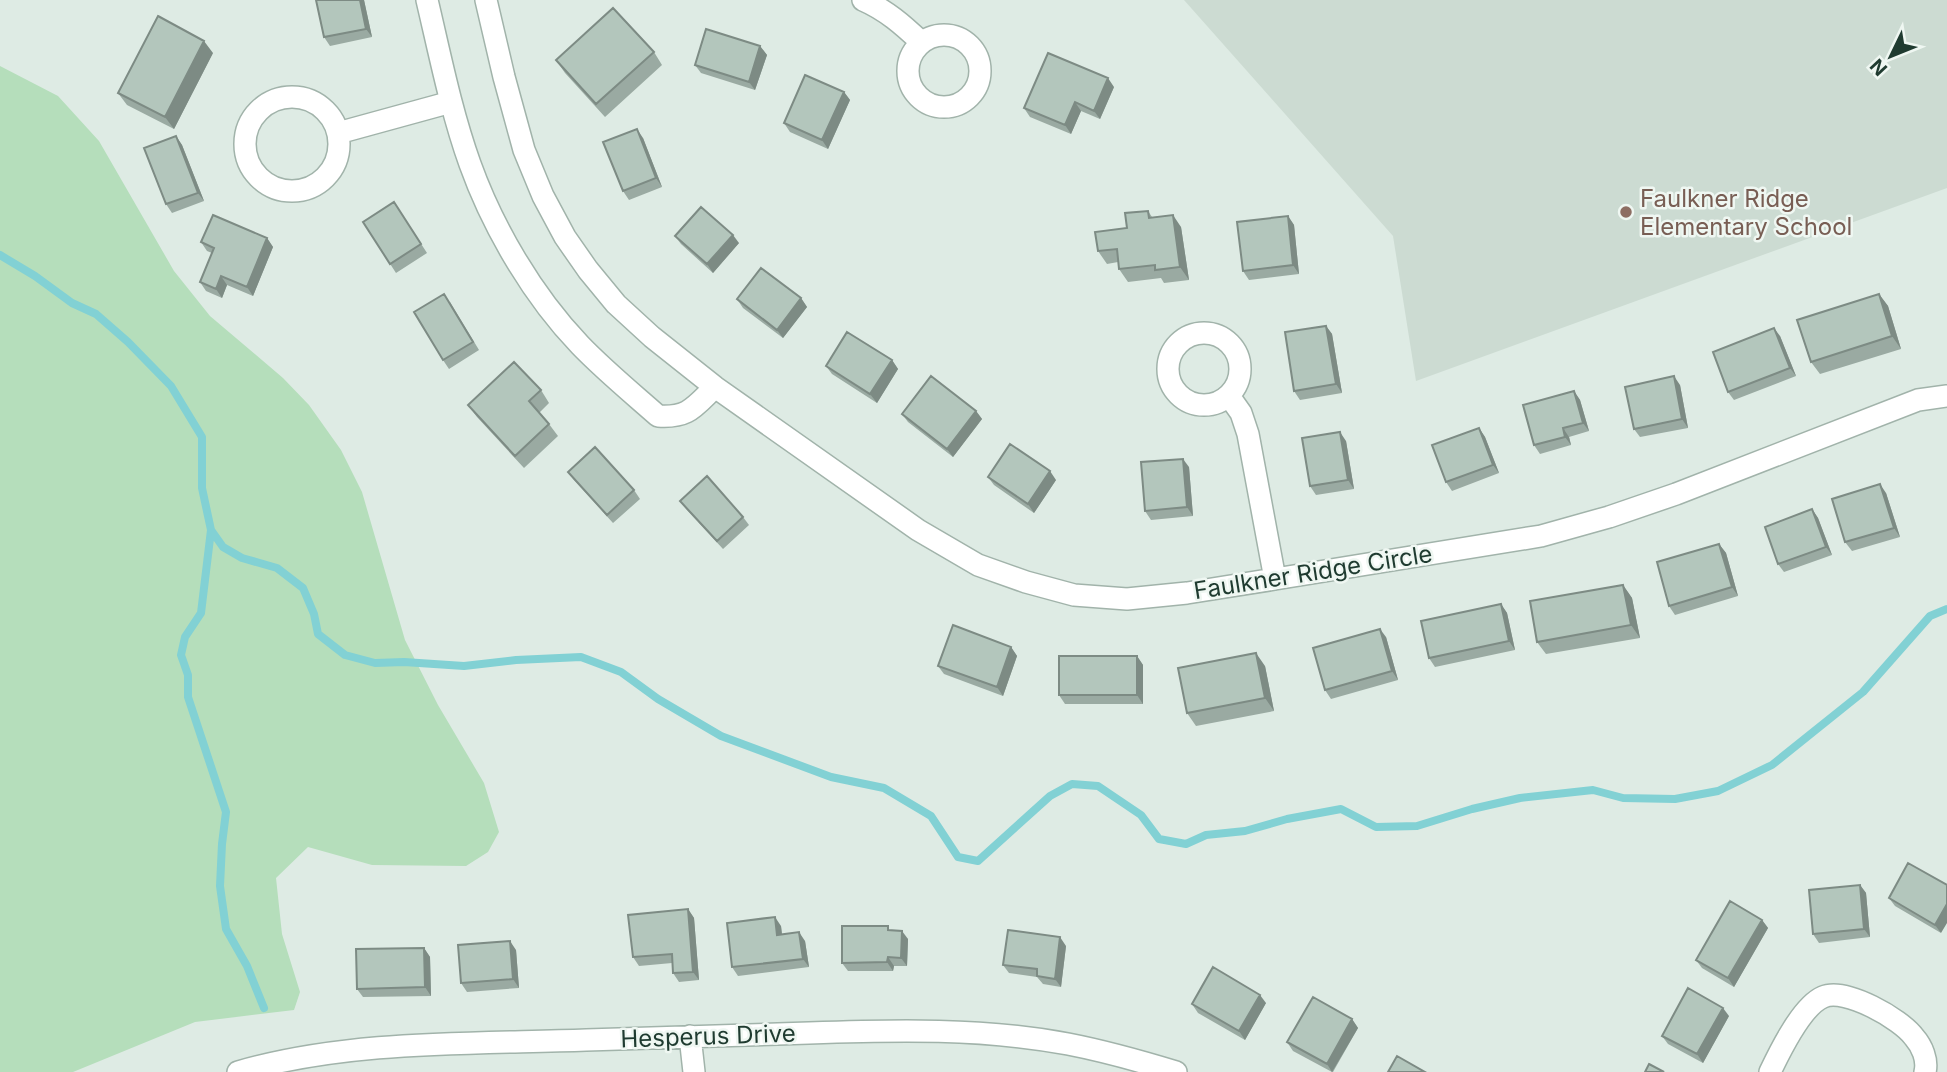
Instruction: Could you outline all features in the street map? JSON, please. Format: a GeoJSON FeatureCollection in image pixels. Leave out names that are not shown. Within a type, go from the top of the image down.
{"type":"FeatureCollection","features":[{"type":"Feature","properties":{"kind":"street"},"geometry":{"type":"LineString","coordinates":[[428,0],[451,102],[471,166],[520,268],[548,308],[579,345],[658,416],[687,414],[715,387]]}},
{"type":"Feature","properties":{"kind":"street","name":"Faulkner Ridge Circle"},"geometry":{"type":"LineString","coordinates":[[486,0],[524,150],[543,196],[565,237],[588,271],[616,304],[652,337],[715,387],[918,530],[978,565],[1026,582],[1074,595],[1127,599],[1187,593],[1541,536],[1676,494],[1918,400],[1947,396]]}},
{"type":"Feature","properties":{"kind":"street"},"geometry":{"type":"LineString","coordinates":[[863,0],[901,23],[921,43]]}},
{"type":"Feature","properties":{"kind":"street"},"geometry":{"type":"LineString","coordinates":[[288,96],[308,99],[327,111],[338,133],[340,146],[337,158],[327,175],[312,187],[295,191],[274,188],[260,179],[248,163],[244,146],[247,128],[255,114],[269,102],[288,96]]}},
{"type":"Feature","properties":{"kind":"street"},"geometry":{"type":"LineString","coordinates":[[338,133],[451,102]]}},
{"type":"Feature","properties":{"kind":"street"},"geometry":{"type":"LineString","coordinates":[[1229,396],[1241,413],[1248,435],[1275,579]]}},
{"type":"Feature","properties":{"kind":"street"},"geometry":{"type":"LineString","coordinates":[[1770,1072],[1802,1015],[1814,1002],[1826,995],[1842,995],[1857,999],[1902,1025],[1914,1036],[1923,1050],[1926,1072]]}},
{"type":"Feature","properties":{"kind":"street","name":"Hesperus Drive"},"geometry":{"type":"LineString","coordinates":[[238,1072],[313,1056],[407,1046],[894,1030],[983,1034],[1067,1044],[1176,1072]]}},
{"type":"Feature","properties":{"kind":"street"},"geometry":{"type":"LineString","coordinates":[[690,1036],[694,1072]]}},
{"type":"Feature","properties":{"kind":"shaded area","name":"Faulkner Ridge Elementary School"},"geometry":{"type":"Polygon","coordinates":[[[1184,0],[1947,0],[1947,188],[1416,381],[1393,236],[1184,0]]]}},
{"type":"Feature","properties":{"kind":"green space"},"geometry":{"type":"Polygon","coordinates":[[[0,66],[58,96],[99,141],[174,271],[210,316],[283,378],[309,405],[341,450],[362,492],[405,640],[438,705],[484,783],[499,832],[488,852],[466,866],[372,865],[308,847],[276,878],[282,934],[300,992],[294,1010],[195,1022],[73,1072],[0,1072],[0,66]]]}},
{"type":"Feature","properties":{"kind":"building"},"geometry":{"type":"Polygon","coordinates":[[[316,0],[360,0],[366,29],[324,37],[316,0]]]}},
{"type":"Feature","properties":{"kind":"building"},"geometry":{"type":"Polygon","coordinates":[[[613,8],[654,52],[596,104],[556,60],[613,8]]]}},
{"type":"Feature","properties":{"kind":"building"},"geometry":{"type":"Polygon","coordinates":[[[158,16],[204,41],[165,117],[118,93],[158,16]]]}},
{"type":"Feature","properties":{"kind":"building"},"geometry":{"type":"Polygon","coordinates":[[[706,29],[760,46],[749,82],[695,65],[706,29]]]}},
{"type":"Feature","properties":{"kind":"building"},"geometry":{"type":"Polygon","coordinates":[[[1048,53],[1108,78],[1094,111],[1075,102],[1065,125],[1024,108],[1048,53]]]}},
{"type":"Feature","properties":{"kind":"building"},"geometry":{"type":"Polygon","coordinates":[[[805,75],[844,92],[822,140],[784,123],[805,75]]]}},
{"type":"Feature","properties":{"kind":"building"},"geometry":{"type":"Polygon","coordinates":[[[637,129],[656,178],[623,191],[603,142],[637,129]]]}},
{"type":"Feature","properties":{"kind":"building"},"geometry":{"type":"Polygon","coordinates":[[[176,136],[198,193],[166,204],[144,148],[176,136]]]}},
{"type":"Feature","properties":{"kind":"building"},"geometry":{"type":"Polygon","coordinates":[[[394,202],[421,244],[390,264],[363,222],[394,202]]]}},
{"type":"Feature","properties":{"kind":"building"},"geometry":{"type":"Polygon","coordinates":[[[701,207],[733,235],[707,264],[675,236],[701,207]]]}},
{"type":"Feature","properties":{"kind":"building"},"geometry":{"type":"Polygon","coordinates":[[[1148,211],[1149,218],[1173,215],[1180,267],[1155,270],[1155,265],[1119,269],[1117,249],[1098,251],[1095,232],[1127,228],[1125,213],[1148,211]]]}},
{"type":"Feature","properties":{"kind":"building"},"geometry":{"type":"Polygon","coordinates":[[[213,215],[267,238],[247,287],[221,276],[216,289],[200,282],[214,248],[201,242],[213,215]]]}},
{"type":"Feature","properties":{"kind":"building"},"geometry":{"type":"Polygon","coordinates":[[[1288,216],[1293,265],[1243,271],[1237,222],[1288,216]]]}},
{"type":"Feature","properties":{"kind":"building"},"geometry":{"type":"Polygon","coordinates":[[[761,268],[801,298],[777,330],[737,299],[761,268]]]}},
{"type":"Feature","properties":{"kind":"building"},"geometry":{"type":"Polygon","coordinates":[[[444,294],[473,342],[443,360],[414,312],[444,294]]]}},
{"type":"Feature","properties":{"kind":"building"},"geometry":{"type":"Polygon","coordinates":[[[1879,294],[1892,336],[1811,362],[1797,320],[1879,294]]]}},
{"type":"Feature","properties":{"kind":"building"},"geometry":{"type":"Polygon","coordinates":[[[1326,326],[1336,384],[1294,391],[1285,332],[1326,326]]]}},
{"type":"Feature","properties":{"kind":"building"},"geometry":{"type":"Polygon","coordinates":[[[1774,328],[1790,368],[1728,392],[1713,352],[1774,328]]]}},
{"type":"Feature","properties":{"kind":"building"},"geometry":{"type":"Polygon","coordinates":[[[847,332],[892,360],[870,394],[826,366],[847,332]]]}},
{"type":"Feature","properties":{"kind":"building"},"geometry":{"type":"Polygon","coordinates":[[[514,362],[541,390],[529,401],[549,424],[515,456],[468,405],[514,362]]]}},
{"type":"Feature","properties":{"kind":"building"},"geometry":{"type":"Polygon","coordinates":[[[931,376],[976,411],[947,449],[902,414],[931,376]]]}},
{"type":"Feature","properties":{"kind":"building"},"geometry":{"type":"Polygon","coordinates":[[[1674,376],[1682,419],[1634,429],[1625,387],[1674,376]]]}},
{"type":"Feature","properties":{"kind":"building"},"geometry":{"type":"Polygon","coordinates":[[[1574,391],[1583,423],[1563,428],[1565,437],[1534,445],[1523,405],[1574,391]]]}},
{"type":"Feature","properties":{"kind":"building"},"geometry":{"type":"Polygon","coordinates":[[[1479,428],[1493,465],[1446,482],[1432,445],[1479,428]]]}},
{"type":"Feature","properties":{"kind":"building"},"geometry":{"type":"Polygon","coordinates":[[[1340,432],[1348,480],[1310,486],[1302,438],[1340,432]]]}},
{"type":"Feature","properties":{"kind":"building"},"geometry":{"type":"Polygon","coordinates":[[[1010,444],[1050,471],[1028,504],[988,477],[1010,444]]]}},
{"type":"Feature","properties":{"kind":"building"},"geometry":{"type":"Polygon","coordinates":[[[595,447],[634,490],[607,515],[568,472],[595,447]]]}},
{"type":"Feature","properties":{"kind":"building"},"geometry":{"type":"Polygon","coordinates":[[[1183,459],[1187,507],[1145,511],[1141,462],[1183,459]]]}},
{"type":"Feature","properties":{"kind":"building"},"geometry":{"type":"Polygon","coordinates":[[[707,476],[743,517],[717,541],[680,501],[707,476]]]}},
{"type":"Feature","properties":{"kind":"building"},"geometry":{"type":"Polygon","coordinates":[[[1880,484],[1894,528],[1845,542],[1832,499],[1880,484]]]}},
{"type":"Feature","properties":{"kind":"building"},"geometry":{"type":"Polygon","coordinates":[[[1812,509],[1826,547],[1778,564],[1765,527],[1812,509]]]}},
{"type":"Feature","properties":{"kind":"building"},"geometry":{"type":"Polygon","coordinates":[[[1719,544],[1732,587],[1669,606],[1657,562],[1719,544]]]}},
{"type":"Feature","properties":{"kind":"building"},"geometry":{"type":"Polygon","coordinates":[[[1623,585],[1631,625],[1537,642],[1530,601],[1623,585]]]}},
{"type":"Feature","properties":{"kind":"building"},"geometry":{"type":"Polygon","coordinates":[[[1501,604],[1509,641],[1429,658],[1421,621],[1501,604]]]}},
{"type":"Feature","properties":{"kind":"building"},"geometry":{"type":"Polygon","coordinates":[[[953,625],[1011,647],[997,687],[938,666],[953,625]]]}},
{"type":"Feature","properties":{"kind":"building"},"geometry":{"type":"Polygon","coordinates":[[[1380,629],[1392,671],[1325,690],[1313,648],[1380,629]]]}},
{"type":"Feature","properties":{"kind":"building"},"geometry":{"type":"Polygon","coordinates":[[[1256,653],[1265,698],[1187,713],[1178,668],[1256,653]]]}},
{"type":"Feature","properties":{"kind":"building"},"geometry":{"type":"Polygon","coordinates":[[[1059,656],[1137,656],[1137,695],[1059,695],[1059,656]]]}},
{"type":"Feature","properties":{"kind":"building"},"geometry":{"type":"Polygon","coordinates":[[[1908,863],[1947,885],[1947,904],[1935,925],[1889,898],[1908,863]]]}},
{"type":"Feature","properties":{"kind":"building"},"geometry":{"type":"Polygon","coordinates":[[[1860,885],[1864,929],[1813,934],[1809,890],[1860,885]]]}},
{"type":"Feature","properties":{"kind":"building"},"geometry":{"type":"Polygon","coordinates":[[[1730,901],[1762,920],[1728,978],[1696,960],[1730,901]]]}},
{"type":"Feature","properties":{"kind":"building"},"geometry":{"type":"Polygon","coordinates":[[[688,909],[693,972],[673,973],[672,954],[633,957],[628,915],[688,909]]]}},
{"type":"Feature","properties":{"kind":"building"},"geometry":{"type":"Polygon","coordinates":[[[775,917],[777,935],[799,932],[803,959],[732,967],[727,923],[775,917]]]}},
{"type":"Feature","properties":{"kind":"building"},"geometry":{"type":"Polygon","coordinates":[[[842,926],[888,926],[888,930],[902,931],[901,958],[888,957],[887,962],[842,963],[842,926]]]}},
{"type":"Feature","properties":{"kind":"building"},"geometry":{"type":"Polygon","coordinates":[[[1008,930],[1060,937],[1055,979],[1037,976],[1037,969],[1003,965],[1008,930]]]}},
{"type":"Feature","properties":{"kind":"building"},"geometry":{"type":"Polygon","coordinates":[[[510,941],[513,979],[461,983],[458,945],[510,941]]]}},
{"type":"Feature","properties":{"kind":"building"},"geometry":{"type":"Polygon","coordinates":[[[424,948],[425,987],[357,989],[356,949],[424,948]]]}},
{"type":"Feature","properties":{"kind":"building"},"geometry":{"type":"Polygon","coordinates":[[[1213,967],[1260,995],[1239,1031],[1192,1004],[1213,967]]]}},
{"type":"Feature","properties":{"kind":"building"},"geometry":{"type":"Polygon","coordinates":[[[1688,988],[1723,1008],[1697,1054],[1662,1036],[1688,988]]]}},
{"type":"Feature","properties":{"kind":"building"},"geometry":{"type":"Polygon","coordinates":[[[1313,997],[1352,1019],[1327,1064],[1287,1042],[1313,997]]]}},
{"type":"Feature","properties":{"kind":"building"},"geometry":{"type":"Polygon","coordinates":[[[1397,1056],[1425,1072],[1388,1072],[1397,1056]]]}},
{"type":"Feature","properties":{"kind":"building"},"geometry":{"type":"Polygon","coordinates":[[[1649,1064],[1664,1072],[1645,1072],[1649,1064]]]}},
{"type":"Feature","properties":{"kind":"waterway"},"geometry":{"type":"LineString","coordinates":[[0,255],[72,303],[96,314],[171,386],[202,437],[202,488],[211,530],[223,547],[242,558],[277,568],[303,588],[314,614],[318,634],[345,655],[375,663],[464,666],[581,657],[621,672],[658,699],[721,736],[831,777],[884,788],[931,816],[958,857],[978,861],[1050,796],[1072,784],[1098,786],[1141,815],[1159,839],[1186,844],[1206,835],[1245,831],[1287,819],[1341,809],[1376,827],[1417,826],[1520,798],[1593,790],[1623,798],[1675,799],[1718,791],[1772,765],[1863,692],[1930,616],[1947,609]]}},
{"type":"Feature","properties":{"kind":"waterway"},"geometry":{"type":"LineString","coordinates":[[211,530],[201,613],[185,637],[181,655],[188,675],[188,697],[226,812],[220,886],[226,929],[247,966],[264,1008]]}},
{"type":"Feature","properties":{"kind":"place","name":"Faulkner Ridge Elementary School"},"geometry":{"type":"Point","coordinates":[1626,212]}}]}
